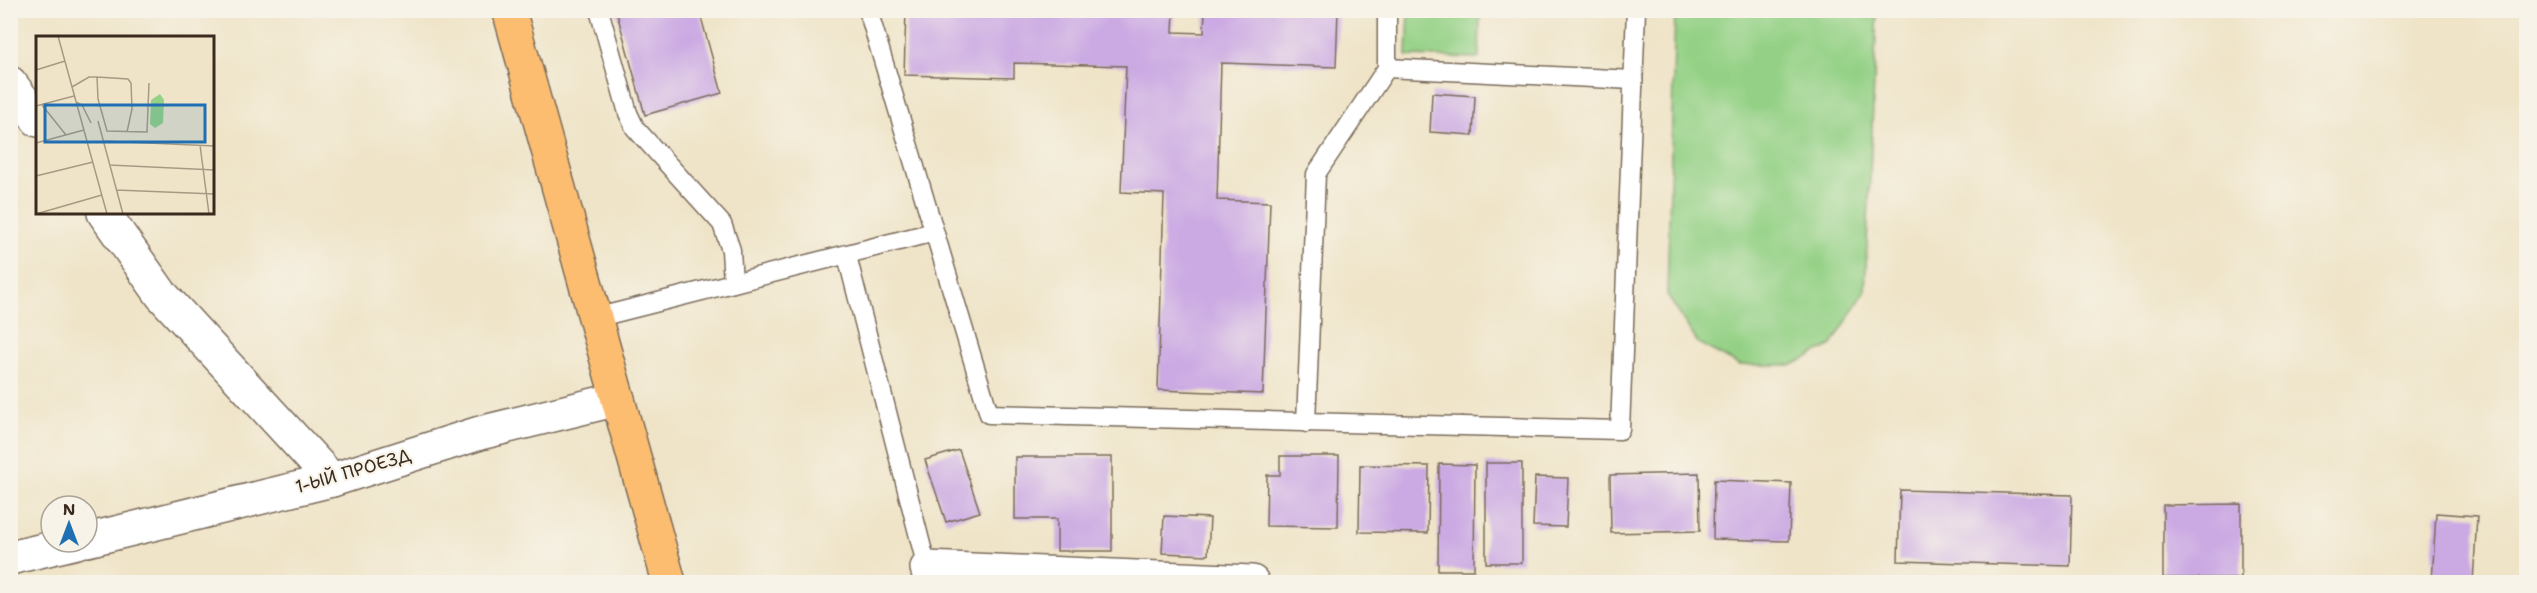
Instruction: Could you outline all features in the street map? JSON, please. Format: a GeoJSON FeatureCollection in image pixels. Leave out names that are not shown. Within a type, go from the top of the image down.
{"type":"FeatureCollection","features":[{"type":"Feature","properties":{"kind":"main road"},"geometry":{"type":"LineString","coordinates":[[509,10],[669,582]]}},
{"type":"Feature","properties":{"kind":"street"},"geometry":{"type":"LineString","coordinates":[[10,82],[36,117]]}},
{"type":"Feature","properties":{"kind":"street"},"geometry":{"type":"LineString","coordinates":[[105,214],[161,294],[332,480]]}},
{"type":"Feature","properties":{"kind":"street","name":"1-ЫЙ ПРОЕЗД"},"geometry":{"type":"LineString","coordinates":[[99,537],[332,480],[480,433],[618,399]]}},
{"type":"Feature","properties":{"kind":"street"},"geometry":{"type":"LineString","coordinates":[[10,558],[39,551]]}},
{"type":"Feature","properties":{"kind":"street"},"geometry":{"type":"LineString","coordinates":[[929,575],[1252,582]]}},
{"type":"Feature","properties":{"kind":"lane"},"geometry":{"type":"LineString","coordinates":[[599,10],[628,113],[635,128],[722,224],[731,250],[733,283]]}},
{"type":"Feature","properties":{"kind":"lane"},"geometry":{"type":"LineString","coordinates":[[868,10],[989,414],[1620,430],[1636,10]]}},
{"type":"Feature","properties":{"kind":"lane"},"geometry":{"type":"LineString","coordinates":[[1306,423],[1316,174],[1387,68],[1388,10]]}},
{"type":"Feature","properties":{"kind":"lane"},"geometry":{"type":"LineString","coordinates":[[1387,68],[1633,80]]}},
{"type":"Feature","properties":{"kind":"lane"},"geometry":{"type":"LineString","coordinates":[[595,318],[847,256],[934,232]]}},
{"type":"Feature","properties":{"kind":"lane"},"geometry":{"type":"LineString","coordinates":[[847,256],[929,575]]}},
{"type":"Feature","properties":{"kind":"green space"},"geometry":{"type":"Polygon","coordinates":[[[1409,11],[1480,11],[1479,58],[1407,56],[1409,11]]]}},
{"type":"Feature","properties":{"kind":"green space"},"geometry":{"type":"Polygon","coordinates":[[[1675,11],[1877,11],[1865,291],[1832,345],[1792,365],[1739,365],[1698,343],[1667,295],[1675,11]]]}},
{"type":"Feature","properties":{"kind":"building"},"geometry":{"type":"Polygon","coordinates":[[[616,10],[699,10],[722,93],[645,115],[616,10]]]}},
{"type":"Feature","properties":{"kind":"building"},"geometry":{"type":"Polygon","coordinates":[[[906,10],[1023,10],[1023,15],[1038,16],[1038,10],[1174,10],[1173,32],[1204,33],[1205,10],[1338,10],[1336,67],[1221,63],[1217,200],[1270,202],[1263,394],[1158,390],[1164,194],[1121,192],[1126,66],[1014,63],[1014,78],[904,75],[906,10]]]}},
{"type":"Feature","properties":{"kind":"building"},"geometry":{"type":"Polygon","coordinates":[[[1432,93],[1475,96],[1473,135],[1430,132],[1432,93]]]}},
{"type":"Feature","properties":{"kind":"building"},"geometry":{"type":"Polygon","coordinates":[[[959,450],[980,512],[946,522],[925,460],[959,450]]]}},
{"type":"Feature","properties":{"kind":"building"},"geometry":{"type":"Polygon","coordinates":[[[1280,456],[1339,456],[1338,527],[1266,526],[1267,475],[1280,475],[1280,456]]]}},
{"type":"Feature","properties":{"kind":"building"},"geometry":{"type":"Polygon","coordinates":[[[1015,457],[1112,457],[1112,551],[1057,551],[1057,519],[1015,519],[1015,457]]]}},
{"type":"Feature","properties":{"kind":"building"},"geometry":{"type":"Polygon","coordinates":[[[1486,463],[1522,463],[1522,563],[1486,563],[1486,463]]]}},
{"type":"Feature","properties":{"kind":"building"},"geometry":{"type":"Polygon","coordinates":[[[1439,464],[1475,465],[1474,570],[1438,570],[1439,464]]]}},
{"type":"Feature","properties":{"kind":"building"},"geometry":{"type":"Polygon","coordinates":[[[1360,465],[1429,466],[1428,533],[1359,532],[1360,465]]]}},
{"type":"Feature","properties":{"kind":"building"},"geometry":{"type":"Polygon","coordinates":[[[1699,473],[1700,531],[1611,533],[1610,475],[1699,473]]]}},
{"type":"Feature","properties":{"kind":"building"},"geometry":{"type":"Polygon","coordinates":[[[1535,477],[1568,478],[1566,527],[1533,526],[1535,477]]]}},
{"type":"Feature","properties":{"kind":"building"},"geometry":{"type":"Polygon","coordinates":[[[1714,480],[1791,483],[1789,541],[1713,539],[1714,480]]]}},
{"type":"Feature","properties":{"kind":"building"},"geometry":{"type":"Polygon","coordinates":[[[1900,490],[2072,495],[2070,566],[1898,561],[1900,490]]]}},
{"type":"Feature","properties":{"kind":"building"},"geometry":{"type":"Polygon","coordinates":[[[2241,504],[2241,578],[2163,578],[2163,505],[2241,504]]]}},
{"type":"Feature","properties":{"kind":"building"},"geometry":{"type":"Polygon","coordinates":[[[2436,513],[2477,516],[2473,582],[2432,582],[2436,513]]]}},
{"type":"Feature","properties":{"kind":"building"},"geometry":{"type":"Polygon","coordinates":[[[1164,516],[1210,518],[1208,555],[1162,553],[1164,516]]]}}]}
